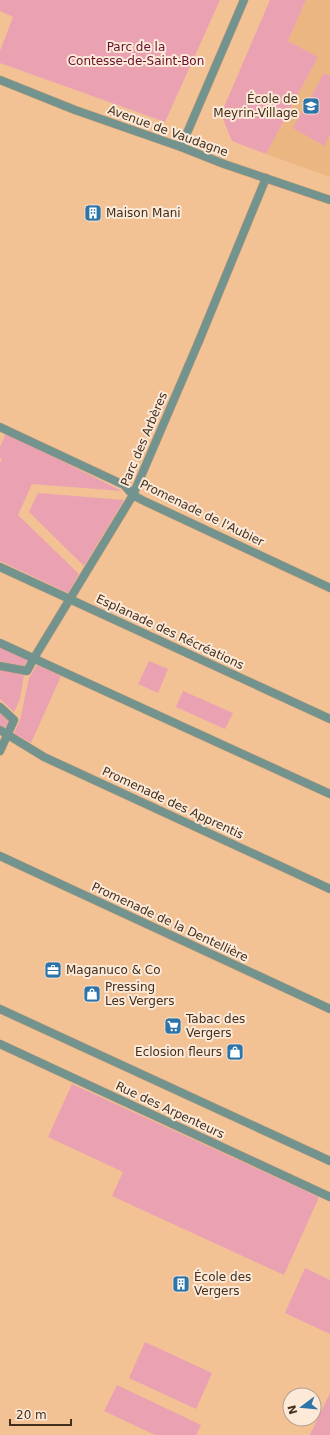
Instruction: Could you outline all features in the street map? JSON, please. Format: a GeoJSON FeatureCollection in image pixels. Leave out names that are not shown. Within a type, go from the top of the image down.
{"type":"FeatureCollection","features":[{"type":"Feature","properties":{"kind":"street"},"geometry":{"type":"LineString","coordinates":[[181,147],[244,0]]}},
{"type":"Feature","properties":{"kind":"street","name":"Avenue de Vaudagne"},"geometry":{"type":"LineString","coordinates":[[0,80],[75,110],[330,200]]}},
{"type":"Feature","properties":{"kind":"street","name":"Parc des Arbères"},"geometry":{"type":"LineString","coordinates":[[0,666],[27,671],[133,495],[199,341],[266,178]]}},
{"type":"Feature","properties":{"kind":"street","name":"Promenade de l'Aubier"},"geometry":{"type":"LineString","coordinates":[[0,426],[124,485],[133,495],[330,588]]}},
{"type":"Feature","properties":{"kind":"street","name":"Esplanade des Récréations"},"geometry":{"type":"LineString","coordinates":[[0,567],[330,720]]}},
{"type":"Feature","properties":{"kind":"street"},"geometry":{"type":"LineString","coordinates":[[0,642],[330,794]]}},
{"type":"Feature","properties":{"kind":"street"},"geometry":{"type":"LineString","coordinates":[[0,707],[14,720],[0,751]]}},
{"type":"Feature","properties":{"kind":"street","name":"Promenade des Apprentis"},"geometry":{"type":"LineString","coordinates":[[0,730],[44,757],[330,888]]}},
{"type":"Feature","properties":{"kind":"street","name":"Promenade de la Dentellière"},"geometry":{"type":"LineString","coordinates":[[0,856],[330,1009]]}},
{"type":"Feature","properties":{"kind":"street","name":"Rue des Arpenteurs"},"geometry":{"type":"LineString","coordinates":[[0,1009],[330,1161]]}},
{"type":"Feature","properties":{"kind":"street","name":"Rue des Arpenteurs"},"geometry":{"type":"LineString","coordinates":[[0,1044],[330,1197]]}},
{"type":"Feature","properties":{"kind":"shaded area","name":"École de Meyrin-Village"},"geometry":{"type":"Polygon","coordinates":[[[306,0],[330,0],[330,177],[266,154],[318,57],[288,41],[306,0]]]}},
{"type":"Feature","properties":{"kind":"green space","name":"Parc de la Contesse-de-Saint-Bon"},"geometry":{"type":"Polygon","coordinates":[[[0,0],[220,0],[165,122],[0,63],[0,51],[13,17],[0,11],[0,0]]]}},
{"type":"Feature","properties":{"kind":"green space"},"geometry":{"type":"Polygon","coordinates":[[[270,0],[306,0],[288,41],[318,57],[266,154],[232,141],[221,114],[270,0]]]}},
{"type":"Feature","properties":{"kind":"green space"},"geometry":{"type":"Polygon","coordinates":[[[324,73],[330,76],[330,134],[324,146],[293,128],[324,73]]]}},
{"type":"Feature","properties":{"kind":"green space"},"geometry":{"type":"Polygon","coordinates":[[[6,433],[122,491],[32,484],[18,515],[79,574],[68,593],[0,561],[0,462],[2,459],[0,458],[0,447],[6,433]]]}},
{"type":"Feature","properties":{"kind":"green space"},"geometry":{"type":"Polygon","coordinates":[[[38,493],[124,500],[84,566],[29,512],[38,493]]]}},
{"type":"Feature","properties":{"kind":"green space"},"geometry":{"type":"Polygon","coordinates":[[[0,647],[27,660],[24,666],[0,661],[0,647]]]}},
{"type":"Feature","properties":{"kind":"green space"},"geometry":{"type":"Polygon","coordinates":[[[149,661],[168,669],[158,693],[138,684],[149,661]]]}},
{"type":"Feature","properties":{"kind":"green space"},"geometry":{"type":"Polygon","coordinates":[[[37,665],[61,676],[31,743],[14,733],[20,720],[29,678],[37,665]]]}},
{"type":"Feature","properties":{"kind":"green space"},"geometry":{"type":"Polygon","coordinates":[[[0,670],[24,675],[20,699],[14,712],[0,699],[0,670]]]}},
{"type":"Feature","properties":{"kind":"green space"},"geometry":{"type":"Polygon","coordinates":[[[183,691],[233,713],[225,729],[176,707],[183,691]]]}},
{"type":"Feature","properties":{"kind":"green space"},"geometry":{"type":"Polygon","coordinates":[[[0,712],[9,720],[5,728],[0,725],[0,712]]]}},
{"type":"Feature","properties":{"kind":"green space"},"geometry":{"type":"Polygon","coordinates":[[[72,1084],[319,1197],[284,1275],[112,1196],[123,1172],[48,1137],[72,1084]]]}},
{"type":"Feature","properties":{"kind":"green space"},"geometry":{"type":"Polygon","coordinates":[[[305,1268],[330,1280],[330,1334],[285,1313],[305,1268]]]}},
{"type":"Feature","properties":{"kind":"green space"},"geometry":{"type":"Polygon","coordinates":[[[145,1342],[212,1373],[196,1409],[129,1378],[145,1342]]]}},
{"type":"Feature","properties":{"kind":"green space"},"geometry":{"type":"Polygon","coordinates":[[[117,1385],[201,1425],[196,1435],[155,1435],[104,1411],[117,1385]]]}},
{"type":"Feature","properties":{"kind":"green space"},"geometry":{"type":"Polygon","coordinates":[[[330,1393],[330,1435],[310,1435],[314,1427],[322,1427],[322,1410],[330,1393]]]}},
{"type":"Feature","properties":{"kind":"place","name":"École de Meyrin-Village"},"geometry":{"type":"Point","coordinates":[311,106]}},
{"type":"Feature","properties":{"kind":"place","name":"Maison Mani"},"geometry":{"type":"Point","coordinates":[93,213]}},
{"type":"Feature","properties":{"kind":"place","name":"Maganuco & Co"},"geometry":{"type":"Point","coordinates":[53,970]}},
{"type":"Feature","properties":{"kind":"place","name":"Pressing Les Vergers"},"geometry":{"type":"Point","coordinates":[92,994]}},
{"type":"Feature","properties":{"kind":"place","name":"Tabac des Vergers"},"geometry":{"type":"Point","coordinates":[173,1026]}},
{"type":"Feature","properties":{"kind":"place","name":"Eclosion fleurs"},"geometry":{"type":"Point","coordinates":[235,1052]}},
{"type":"Feature","properties":{"kind":"place","name":"École des Vergers"},"geometry":{"type":"Point","coordinates":[181,1284]}}]}
